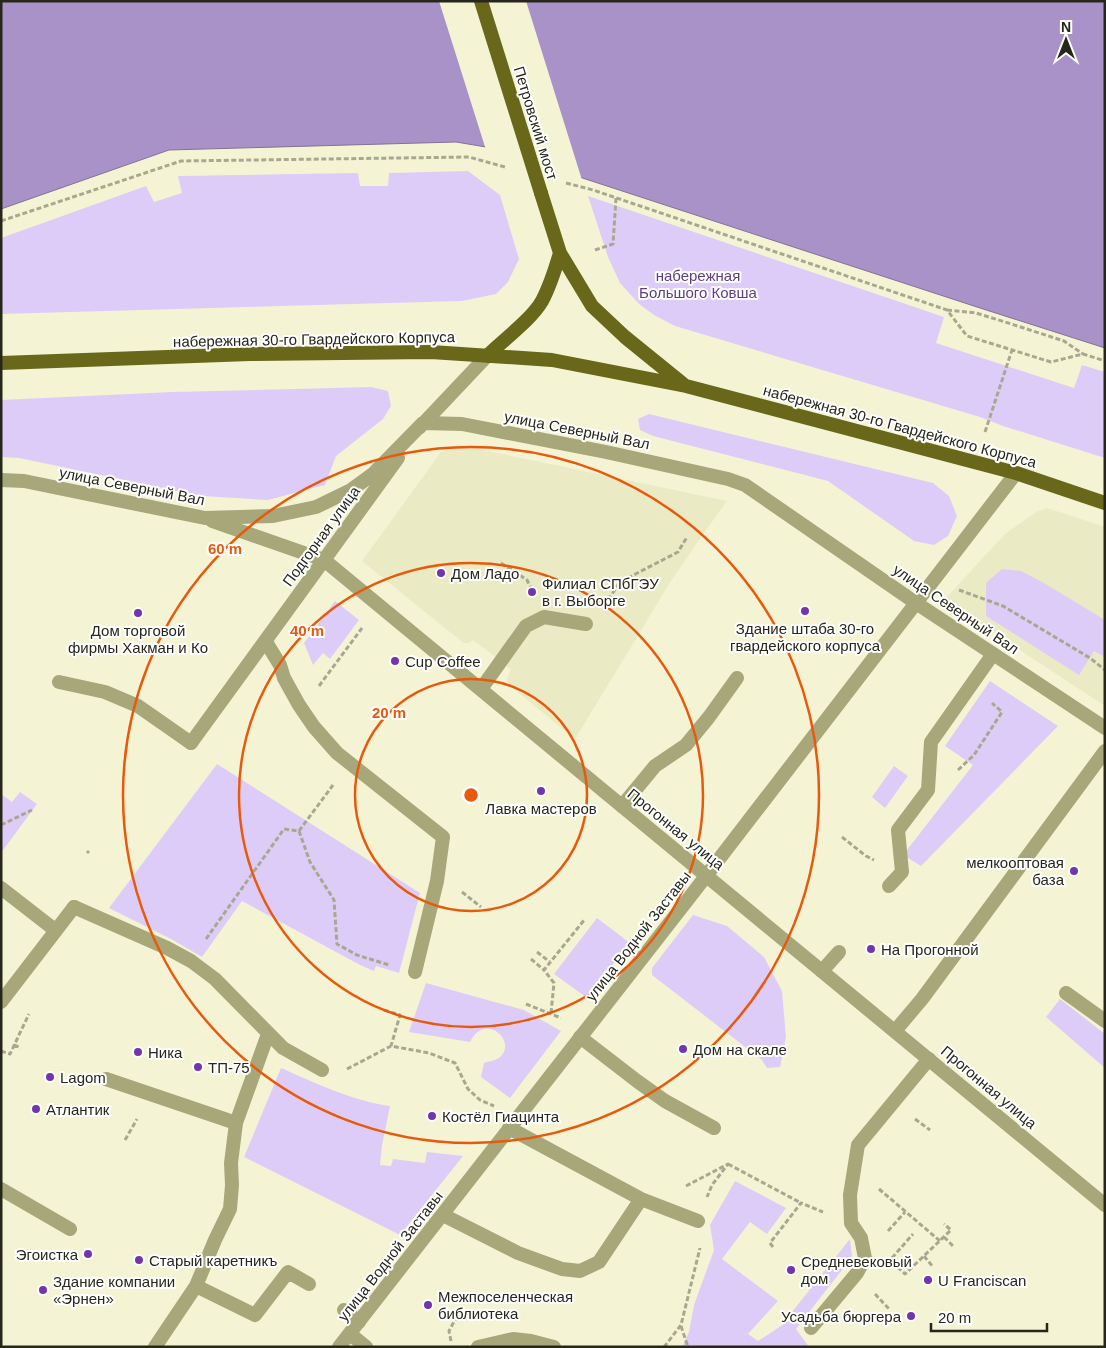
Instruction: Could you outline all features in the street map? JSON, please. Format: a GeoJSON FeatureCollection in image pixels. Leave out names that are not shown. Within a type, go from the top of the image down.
{"type":"FeatureCollection","features":[{"type":"Feature","properties":{"kind":"main road","name":"Петровский мост"},"geometry":{"type":"LineString","coordinates":[[481,1],[560,254]]}},
{"type":"Feature","properties":{"kind":"main road"},"geometry":{"type":"LineString","coordinates":[[486,356],[529,317],[541,302],[551,282],[560,254]]}},
{"type":"Feature","properties":{"kind":"main road","name":"набережная 30-го Гвардейского Корпуса"},"geometry":{"type":"LineString","coordinates":[[560,254],[592,306],[625,337],[686,386]]}},
{"type":"Feature","properties":{"kind":"main road","name":"набережная 30-го Гвардейского Корпуса"},"geometry":{"type":"LineString","coordinates":[[1,363],[343,352],[432,352],[552,360],[686,386],[1016,473],[1105,502]]}},
{"type":"Feature","properties":{"kind":"street","name":"Подгорная улица"},"geometry":{"type":"LineString","coordinates":[[59,682],[105,692],[138,706],[191,743],[423,423],[486,356]]}},
{"type":"Feature","properties":{"kind":"street","name":"улица Северный Вал"},"geometry":{"type":"LineString","coordinates":[[1,480],[24,481],[205,518],[273,516],[316,507],[351,490],[373,474],[423,423],[462,424],[606,452],[728,479],[745,485],[916,604],[1105,728]]}},
{"type":"Feature","properties":{"kind":"street","name":"улица Водной Заставы"},"geometry":{"type":"LineString","coordinates":[[339,1347],[696,889],[1016,473]]}},
{"type":"Feature","properties":{"kind":"street","name":"Прогонная улица"},"geometry":{"type":"LineString","coordinates":[[205,518],[324,560],[1105,1205]]}},
{"type":"Feature","properties":{"kind":"street"},"geometry":{"type":"LineString","coordinates":[[480,689],[526,626],[544,617],[586,624]]}},
{"type":"Feature","properties":{"kind":"street"},"geometry":{"type":"LineString","coordinates":[[266,642],[299,706],[314,727],[337,753],[443,837],[437,881],[415,972]]}},
{"type":"Feature","properties":{"kind":"street"},"geometry":{"type":"LineString","coordinates":[[889,886],[902,872],[898,830],[928,790],[931,742],[993,654]]}},
{"type":"Feature","properties":{"kind":"street"},"geometry":{"type":"LineString","coordinates":[[622,806],[655,766],[686,745],[737,678]]}},
{"type":"Feature","properties":{"kind":"street"},"geometry":{"type":"LineString","coordinates":[[895,1031],[926,993],[1105,751]]}},
{"type":"Feature","properties":{"kind":"street"},"geometry":{"type":"LineString","coordinates":[[1,888],[55,930]]}},
{"type":"Feature","properties":{"kind":"street"},"geometry":{"type":"LineString","coordinates":[[1,1002],[74,907],[191,960],[215,979],[283,1048],[322,1070]]}},
{"type":"Feature","properties":{"kind":"street"},"geometry":{"type":"LineString","coordinates":[[822,971],[839,952]]}},
{"type":"Feature","properties":{"kind":"street"},"geometry":{"type":"LineString","coordinates":[[1066,993],[1105,1022]]}},
{"type":"Feature","properties":{"kind":"street"},"geometry":{"type":"LineString","coordinates":[[155,1347],[196,1286],[230,1208],[231,1163],[236,1123],[268,1034]]}},
{"type":"Feature","properties":{"kind":"street"},"geometry":{"type":"LineString","coordinates":[[580,1037],[665,1101],[714,1128]]}},
{"type":"Feature","properties":{"kind":"street"},"geometry":{"type":"LineString","coordinates":[[811,1328],[857,1273],[865,1258],[861,1238],[851,1223],[850,1195],[858,1145],[929,1059]]}},
{"type":"Feature","properties":{"kind":"street"},"geometry":{"type":"LineString","coordinates":[[106,1079],[236,1123]]}},
{"type":"Feature","properties":{"kind":"street"},"geometry":{"type":"LineString","coordinates":[[512,1124],[641,1199],[698,1221]]}},
{"type":"Feature","properties":{"kind":"street"},"geometry":{"type":"LineString","coordinates":[[1,1189],[70,1229]]}},
{"type":"Feature","properties":{"kind":"street"},"geometry":{"type":"LineString","coordinates":[[442,1215],[518,1253],[562,1269],[580,1271],[600,1262],[641,1199]]}},
{"type":"Feature","properties":{"kind":"street"},"geometry":{"type":"LineString","coordinates":[[196,1286],[255,1315],[288,1272],[309,1284]]}},
{"type":"Feature","properties":{"kind":"street"},"geometry":{"type":"LineString","coordinates":[[344,1310],[359,1322]]}},
{"type":"Feature","properties":{"kind":"street"},"geometry":{"type":"LineString","coordinates":[[350,1334],[366,1347]]}},
{"type":"Feature","properties":{"kind":"street"},"geometry":{"type":"LineString","coordinates":[[478,1347],[513,1339],[532,1341],[554,1347]]}},
{"type":"Feature","properties":{"kind":"path"},"geometry":{"type":"LineString","coordinates":[[595,250],[613,244],[616,198]]}},
{"type":"Feature","properties":{"kind":"path"},"geometry":{"type":"LineString","coordinates":[[947,310],[976,313],[1064,341],[1083,354]]}},
{"type":"Feature","properties":{"kind":"path"},"geometry":{"type":"LineString","coordinates":[[985,432],[1012,350]]}},
{"type":"Feature","properties":{"kind":"path"},"geometry":{"type":"LineString","coordinates":[[586,624],[606,604],[620,582],[678,552],[687,537]]}},
{"type":"Feature","properties":{"kind":"path"},"geometry":{"type":"LineString","coordinates":[[501,563],[527,580],[544,617]]}},
{"type":"Feature","properties":{"kind":"path"},"geometry":{"type":"LineString","coordinates":[[933,580],[1004,606],[1090,658],[1105,670]]}},
{"type":"Feature","properties":{"kind":"path"},"geometry":{"type":"LineString","coordinates":[[315,691],[362,628]]}},
{"type":"Feature","properties":{"kind":"path"},"geometry":{"type":"LineString","coordinates":[[928,790],[952,775],[974,755],[1002,712],[994,705]]}},
{"type":"Feature","properties":{"kind":"path"},"geometry":{"type":"LineString","coordinates":[[299,831],[314,813],[349,762]]}},
{"type":"Feature","properties":{"kind":"path"},"geometry":{"type":"LineString","coordinates":[[1,825],[32,810]]}},
{"type":"Feature","properties":{"kind":"path"},"geometry":{"type":"LineString","coordinates":[[191,960],[284,830],[299,831]]}},
{"type":"Feature","properties":{"kind":"path"},"geometry":{"type":"LineString","coordinates":[[299,831],[310,862],[334,900],[336,944],[357,955],[375,961]]}},
{"type":"Feature","properties":{"kind":"path"},"geometry":{"type":"LineString","coordinates":[[842,837],[866,856]]}},
{"type":"Feature","properties":{"kind":"path"},"geometry":{"type":"LineString","coordinates":[[544,970],[585,919]]}},
{"type":"Feature","properties":{"kind":"path"},"geometry":{"type":"LineString","coordinates":[[537,952],[550,962]]}},
{"type":"Feature","properties":{"kind":"path"},"geometry":{"type":"LineString","coordinates":[[526,1004],[551,1013],[554,982],[532,959]]}},
{"type":"Feature","properties":{"kind":"path"},"geometry":{"type":"LineString","coordinates":[[1,1051],[10,1054],[32,1008]]}},
{"type":"Feature","properties":{"kind":"path"},"geometry":{"type":"LineString","coordinates":[[384,1010],[400,1015],[391,1046]]}},
{"type":"Feature","properties":{"kind":"path"},"geometry":{"type":"LineString","coordinates":[[14,1045],[22,1048]]}},
{"type":"Feature","properties":{"kind":"path"},"geometry":{"type":"LineString","coordinates":[[322,1070],[339,1071],[352,1067],[391,1046],[429,1053],[454,1063],[468,1089],[480,1100],[500,1109],[512,1124]]}},
{"type":"Feature","properties":{"kind":"path"},"geometry":{"type":"LineString","coordinates":[[125,1140],[138,1116]]}},
{"type":"Feature","properties":{"kind":"path"},"geometry":{"type":"LineString","coordinates":[[728,1164],[801,1203],[827,1214]]}},
{"type":"Feature","properties":{"kind":"path"},"geometry":{"type":"LineString","coordinates":[[882,1192],[940,1242]]}},
{"type":"Feature","properties":{"kind":"path"},"geometry":{"type":"LineString","coordinates":[[774,1247],[770,1243],[801,1203]]}},
{"type":"Feature","properties":{"kind":"path"},"geometry":{"type":"LineString","coordinates":[[913,1234],[890,1260],[905,1274],[951,1230],[944,1224]]}},
{"type":"Feature","properties":{"kind":"path"},"geometry":{"type":"LineString","coordinates":[[944,1237],[954,1247]]}},
{"type":"Feature","properties":{"kind":"path"},"geometry":{"type":"LineString","coordinates":[[923,1256],[933,1267]]}},
{"type":"Feature","properties":{"kind":"path"},"geometry":{"type":"LineString","coordinates":[[453,1347],[449,1331],[456,1318]]}},
{"type":"Feature","properties":{"kind":"path"},"geometry":{"type":"LineString","coordinates":[[681,1325],[688,1347]]}},
{"type":"Feature","properties":{"kind":"shaded area"},"geometry":{"type":"Polygon","coordinates":[[[1,1],[1105,1],[1105,348],[561,171],[504,150],[456,142],[169,150],[1,209],[1,1]]]}},
{"type":"Feature","properties":{"kind":"shaded area","name":"Филиал СПбГЭУ в г. Выборге"},"geometry":{"type":"Polygon","coordinates":[[[464,446],[727,501],[671,581],[575,739],[509,685],[507,680],[511,669],[473,640],[469,643],[461,641],[362,561],[441,452],[464,446]]]}},
{"type":"Feature","properties":{"kind":"shaded area"},"geometry":{"type":"Polygon","coordinates":[[[1047,508],[1105,527],[1105,706],[944,600],[1005,534],[1036,512],[1047,508]]]}},
{"type":"Feature","properties":{"kind":"green space"},"geometry":{"type":"Polygon","coordinates":[[[468,171],[500,195],[519,259],[508,282],[496,294],[462,301],[1,314],[1,238],[146,186],[154,202],[182,193],[178,176],[358,173],[360,186],[388,186],[389,173],[468,171]]]}},
{"type":"Feature","properties":{"kind":"green space","name":"набережная Большого Ковша"},"geometry":{"type":"Polygon","coordinates":[[[588,196],[944,317],[936,343],[1074,388],[1082,365],[1105,372],[1105,458],[980,417],[675,326],[654,315],[639,304],[620,283],[608,257],[588,196]]]}},
{"type":"Feature","properties":{"kind":"green space"},"geometry":{"type":"Polygon","coordinates":[[[371,387],[388,391],[391,406],[383,419],[336,456],[325,485],[268,500],[202,496],[19,458],[1,457],[1,400],[172,392],[371,387]]]}},
{"type":"Feature","properties":{"kind":"green space"},"geometry":{"type":"Polygon","coordinates":[[[649,414],[933,483],[949,496],[957,516],[948,536],[934,545],[914,541],[828,481],[653,436],[640,430],[638,419],[649,414]]]}},
{"type":"Feature","properties":{"kind":"green space"},"geometry":{"type":"Polygon","coordinates":[[[1002,569],[1021,571],[1105,620],[1105,657],[1094,651],[1079,675],[986,616],[986,583],[1002,569]]]}},
{"type":"Feature","properties":{"kind":"green space"},"geometry":{"type":"Polygon","coordinates":[[[335,601],[359,620],[330,659],[323,653],[313,665],[304,643],[335,601]]]}},
{"type":"Feature","properties":{"kind":"green space"},"geometry":{"type":"Polygon","coordinates":[[[990,681],[1058,726],[921,866],[903,855],[973,765],[945,746],[990,681]]]}},
{"type":"Feature","properties":{"kind":"green space"},"geometry":{"type":"Polygon","coordinates":[[[217,764],[420,893],[399,973],[376,966],[374,971],[360,965],[242,901],[202,957],[109,908],[217,764]]]}},
{"type":"Feature","properties":{"kind":"green space"},"geometry":{"type":"Polygon","coordinates":[[[894,766],[908,776],[885,808],[872,797],[894,766]]]}},
{"type":"Feature","properties":{"kind":"green space"},"geometry":{"type":"Polygon","coordinates":[[[20,792],[37,804],[1,853],[1,794],[12,802],[20,792]]]}},
{"type":"Feature","properties":{"kind":"green space"},"geometry":{"type":"Polygon","coordinates":[[[693,915],[727,926],[764,957],[782,991],[786,1037],[780,1067],[767,1068],[762,1060],[652,975],[652,968],[693,915]]]}},
{"type":"Feature","properties":{"kind":"green space"},"geometry":{"type":"Polygon","coordinates":[[[597,918],[630,943],[587,998],[554,974],[597,918]]]}},
{"type":"Feature","properties":{"kind":"green space"},"geometry":{"type":"Polygon","coordinates":[[[426,983],[524,1010],[561,1031],[510,1098],[481,1077],[484,1063],[499,1058],[504,1051],[505,1044],[498,1032],[484,1029],[476,1033],[470,1042],[409,1032],[426,983]]]}},
{"type":"Feature","properties":{"kind":"green space"},"geometry":{"type":"Polygon","coordinates":[[[1060,999],[1105,1034],[1105,1068],[1046,1017],[1060,999]]]}},
{"type":"Feature","properties":{"kind":"green space"},"geometry":{"type":"Polygon","coordinates":[[[281,1068],[348,1096],[390,1106],[380,1165],[391,1166],[393,1159],[425,1163],[427,1152],[463,1156],[400,1235],[244,1157],[281,1068]]]}},
{"type":"Feature","properties":{"kind":"green space"},"geometry":{"type":"Polygon","coordinates":[[[735,1181],[786,1208],[767,1234],[750,1222],[722,1259],[778,1301],[748,1334],[758,1341],[790,1320],[792,1312],[850,1239],[852,1257],[796,1329],[809,1347],[682,1347],[689,1332],[694,1305],[714,1250],[710,1225],[735,1181]]]}},
{"type":"Feature","properties":{"kind":"pier"},"geometry":{"type":"Polygon","coordinates":[[[439,1],[526,1],[582,180],[503,153],[486,150],[439,1]]]}},
{"type":"Feature","properties":{"kind":"place","name":"Дом Ладо"},"geometry":{"type":"Point","coordinates":[441,573]}},
{"type":"Feature","properties":{"kind":"place","name":"Филиал СПбГЭУ в г. Выборге"},"geometry":{"type":"Point","coordinates":[532,592]}},
{"type":"Feature","properties":{"kind":"place","name":"Здание штаба 30-го гвардейского корпуса"},"geometry":{"type":"Point","coordinates":[805,611]}},
{"type":"Feature","properties":{"kind":"place","name":"Дом торговой фирмы Хакман и Ко"},"geometry":{"type":"Point","coordinates":[138,613]}},
{"type":"Feature","properties":{"kind":"place","name":"Cup Coffee"},"geometry":{"type":"Point","coordinates":[395,661]}},
{"type":"Feature","properties":{"kind":"place","name":"Лавка мастеров"},"geometry":{"type":"Point","coordinates":[541,791]}},
{"type":"Feature","properties":{"kind":"place","name":"мелкооптовая база"},"geometry":{"type":"Point","coordinates":[1074,871]}},
{"type":"Feature","properties":{"kind":"place","name":"На Прогонной"},"geometry":{"type":"Point","coordinates":[871,949]}},
{"type":"Feature","properties":{"kind":"place","name":"Дом на скале"},"geometry":{"type":"Point","coordinates":[683,1049]}},
{"type":"Feature","properties":{"kind":"place","name":"Ника"},"geometry":{"type":"Point","coordinates":[138,1052]}},
{"type":"Feature","properties":{"kind":"place","name":"ТП-75"},"geometry":{"type":"Point","coordinates":[198,1067]}},
{"type":"Feature","properties":{"kind":"place","name":"Lagom"},"geometry":{"type":"Point","coordinates":[50,1077]}},
{"type":"Feature","properties":{"kind":"place","name":"Атлантик"},"geometry":{"type":"Point","coordinates":[36,1109]}},
{"type":"Feature","properties":{"kind":"place","name":"Костёл Гиацинта"},"geometry":{"type":"Point","coordinates":[432,1116]}},
{"type":"Feature","properties":{"kind":"place","name":"Эгоистка"},"geometry":{"type":"Point","coordinates":[88,1254]}},
{"type":"Feature","properties":{"kind":"place","name":"Старый каретникъ"},"geometry":{"type":"Point","coordinates":[139,1260]}},
{"type":"Feature","properties":{"kind":"place","name":"Средневековый дом"},"geometry":{"type":"Point","coordinates":[791,1270]}},
{"type":"Feature","properties":{"kind":"place","name":"U Franciscan"},"geometry":{"type":"Point","coordinates":[928,1280]}},
{"type":"Feature","properties":{"kind":"place","name":"Здание компании «Эрнен»"},"geometry":{"type":"Point","coordinates":[43,1290]}},
{"type":"Feature","properties":{"kind":"place","name":"Межпоселенческая библиотека"},"geometry":{"type":"Point","coordinates":[428,1305]}},
{"type":"Feature","properties":{"kind":"place","name":"Усадьба бюргера"},"geometry":{"type":"Point","coordinates":[911,1316]}}]}
